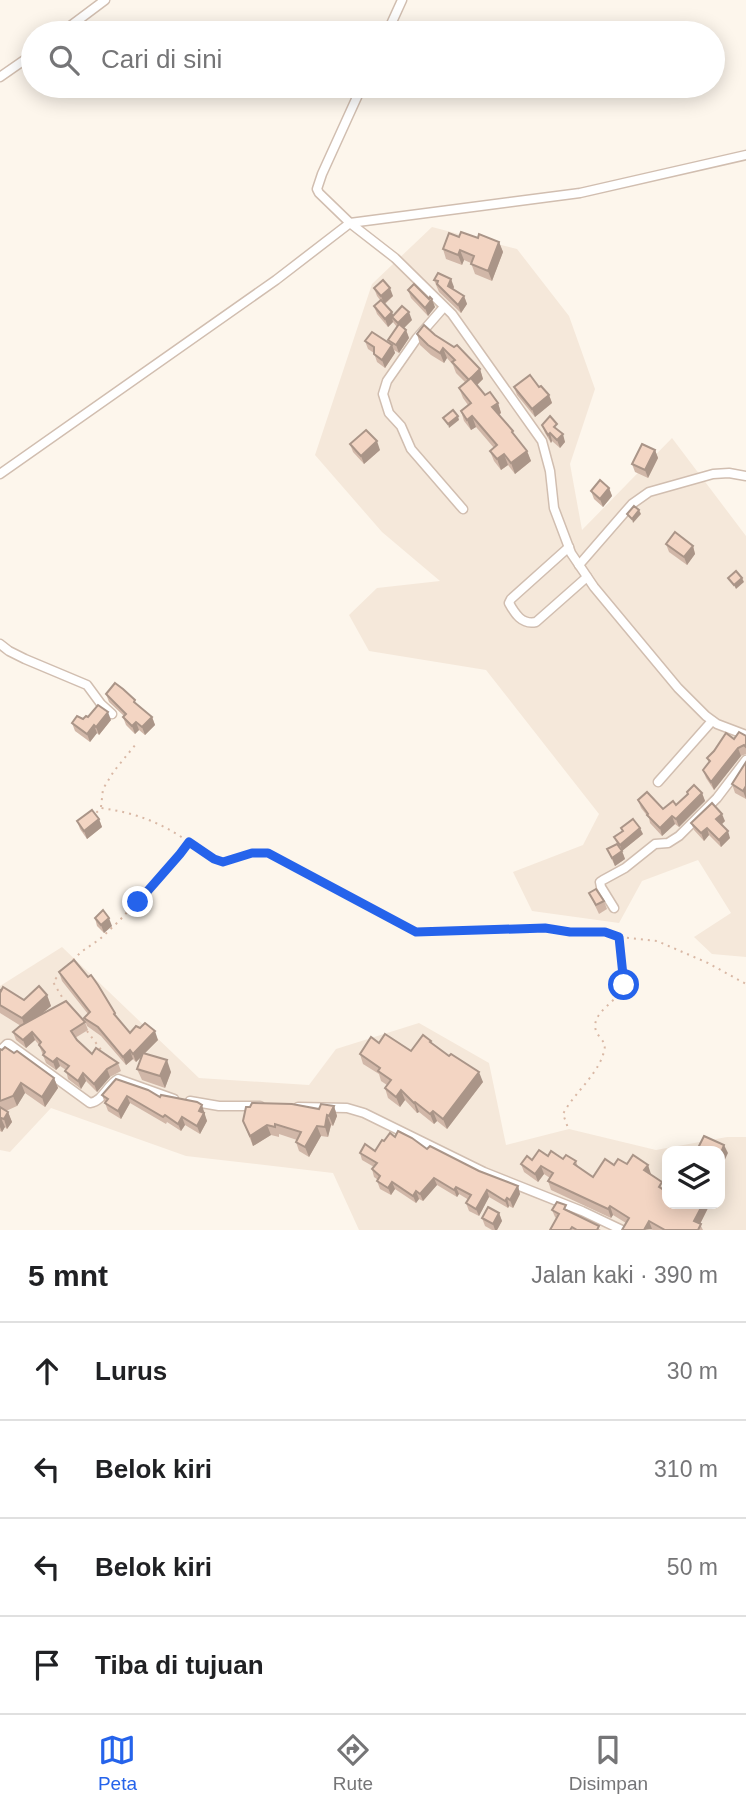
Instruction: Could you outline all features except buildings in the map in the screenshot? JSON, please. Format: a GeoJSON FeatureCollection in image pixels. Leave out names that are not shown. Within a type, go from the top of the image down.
{"type":"FeatureCollection","features":[{"type":"Feature","properties":{"kind":"street"},"geometry":{"type":"LineString","coordinates":[[77,21],[104,0]]}},
{"type":"Feature","properties":{"kind":"street"},"geometry":{"type":"LineString","coordinates":[[392,21],[402,0]]}},
{"type":"Feature","properties":{"kind":"street"},"geometry":{"type":"LineString","coordinates":[[0,78],[21,63]]}},
{"type":"Feature","properties":{"kind":"street"},"geometry":{"type":"LineString","coordinates":[[357,98],[322,174],[317,189],[319,193],[350,223],[395,258],[452,314],[542,441],[550,471],[554,508],[569,547],[587,577],[678,688],[712,721],[746,735]]}},
{"type":"Feature","properties":{"kind":"street"},"geometry":{"type":"LineString","coordinates":[[0,474],[198,336],[350,223],[580,192],[746,155]]}},
{"type":"Feature","properties":{"kind":"street"},"geometry":{"type":"LineString","coordinates":[[444,307],[417,338],[387,381],[383,394],[389,413],[401,426],[411,449],[463,509]]}},
{"type":"Feature","properties":{"kind":"street"},"geometry":{"type":"LineString","coordinates":[[579,565],[632,504],[649,492],[713,474],[746,476]]}},
{"type":"Feature","properties":{"kind":"street"},"geometry":{"type":"LineString","coordinates":[[569,547],[511,598],[509,603],[514,612],[525,621],[536,622],[587,577]]}},
{"type":"Feature","properties":{"kind":"street"},"geometry":{"type":"LineString","coordinates":[[0,644],[25,659],[87,685],[112,714]]}},
{"type":"Feature","properties":{"kind":"street"},"geometry":{"type":"LineString","coordinates":[[658,782],[712,721]]}},
{"type":"Feature","properties":{"kind":"street"},"geometry":{"type":"LineString","coordinates":[[614,908],[600,882],[625,868],[655,844],[668,843],[679,836],[716,798],[746,760]]}},
{"type":"Feature","properties":{"kind":"street"},"geometry":{"type":"LineString","coordinates":[[0,1051],[9,1044],[90,1102],[99,1099],[111,1083],[118,1079],[174,1099],[219,1106],[267,1106]]}},
{"type":"Feature","properties":{"kind":"street"},"geometry":{"type":"LineString","coordinates":[[290,1107],[347,1108],[364,1113],[484,1172],[622,1230]]}},
{"type":"Feature","properties":{"kind":"path"},"geometry":{"type":"LineString","coordinates":[[92,816],[101,808],[103,789],[114,771],[136,744]]}},
{"type":"Feature","properties":{"kind":"path"},"geometry":{"type":"LineString","coordinates":[[101,808],[142,816],[169,828],[214,859],[223,862],[252,853],[268,853],[416,932],[545,928],[570,932],[605,932],[619,937],[657,941],[708,963],[746,984]]}},
{"type":"Feature","properties":{"kind":"path"},"geometry":{"type":"LineString","coordinates":[[65,1003],[53,983],[54,980],[81,952],[120,921],[189,842]]}},
{"type":"Feature","properties":{"kind":"path"},"geometry":{"type":"LineString","coordinates":[[568,1128],[563,1114],[605,1051],[595,1024],[624,985],[619,937]]}},
{"type":"Feature","properties":{"kind":"path"},"geometry":{"type":"LineString","coordinates":[[88,1032],[111,1062]]}},
{"type":"Feature","properties":{"kind":"shaded area"},"geometry":{"type":"Polygon","coordinates":[[[432,227],[517,249],[569,316],[595,389],[570,464],[582,530],[672,438],[746,536],[746,957],[712,954],[694,937],[731,913],[698,860],[642,881],[619,923],[532,911],[513,872],[583,845],[599,814],[486,670],[369,651],[349,615],[377,588],[440,581],[382,532],[315,455],[372,284],[432,227]]]}},
{"type":"Feature","properties":{"kind":"shaded area"},"geometry":{"type":"Polygon","coordinates":[[[62,947],[199,1078],[309,1085],[336,1049],[419,1023],[489,1063],[506,1145],[569,1129],[656,1150],[662,1149],[662,1209],[725,1209],[725,1146],[678,1146],[727,1137],[746,1137],[746,1230],[359,1230],[333,1173],[186,1156],[51,1108],[10,1152],[0,1150],[0,986],[62,947]]]}},
{"type":"Feature","properties":{"kind":"route"},"geometry":{"type":"LineString","coordinates":[[138,902],[189,842],[223,862],[252,853],[268,853],[416,932],[545,928],[570,932],[605,932],[619,937],[624,985]]}}]}
